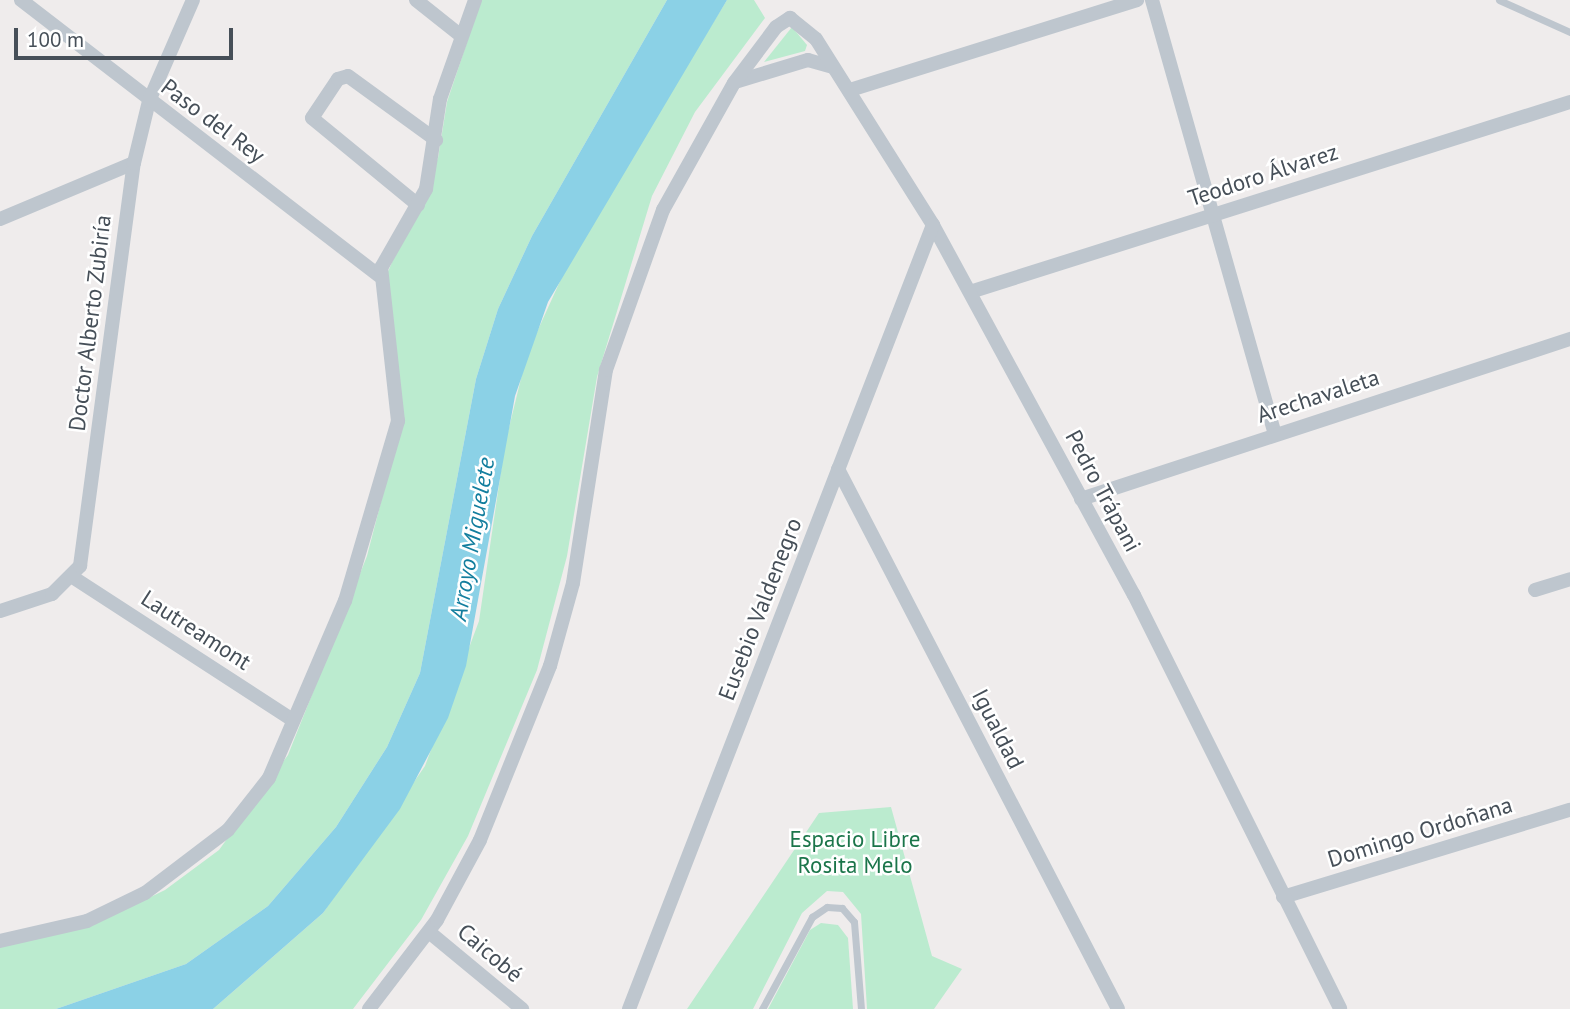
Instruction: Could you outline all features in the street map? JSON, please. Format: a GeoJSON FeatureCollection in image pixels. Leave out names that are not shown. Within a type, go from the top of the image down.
{"type":"FeatureCollection","features":[{"type":"Feature","properties":{"kind":"street","name":"Paso del Rey"},"geometry":{"type":"LineString","coordinates":[[21,0],[379,276]]}},
{"type":"Feature","properties":{"kind":"street","name":"Doctor Alberto Zubiría"},"geometry":{"type":"LineString","coordinates":[[74,578],[84,552],[134,163],[149,101],[193,0]]}},
{"type":"Feature","properties":{"kind":"street"},"geometry":{"type":"LineString","coordinates":[[416,0],[460,35]]}},
{"type":"Feature","properties":{"kind":"street"},"geometry":{"type":"LineString","coordinates":[[0,941],[103,916],[170,876],[228,830],[261,791],[345,601],[398,421],[379,276],[418,205],[460,35],[475,0]]}},
{"type":"Feature","properties":{"kind":"street"},"geometry":{"type":"LineString","coordinates":[[850,90],[1137,0]]}},
{"type":"Feature","properties":{"kind":"street"},"geometry":{"type":"LineString","coordinates":[[1152,0],[1275,434]]}},
{"type":"Feature","properties":{"kind":"street","name":"Pedro Trápani"},"geometry":{"type":"LineString","coordinates":[[734,83],[776,27],[790,18],[809,29],[832,67],[850,90],[933,225],[1081,499],[1340,1009]]}},
{"type":"Feature","properties":{"kind":"street"},"geometry":{"type":"LineString","coordinates":[[369,1009],[429,932],[497,803],[550,666],[573,583],[601,391],[628,298],[691,153],[734,83],[808,60],[832,67]]}},
{"type":"Feature","properties":{"kind":"street"},"geometry":{"type":"LineString","coordinates":[[418,205],[312,118],[338,79],[348,76],[436,140]]}},
{"type":"Feature","properties":{"kind":"street","name":"Teodoro Álvarez"},"geometry":{"type":"LineString","coordinates":[[970,292],[1570,102]]}},
{"type":"Feature","properties":{"kind":"street"},"geometry":{"type":"LineString","coordinates":[[0,219],[134,163]]}},
{"type":"Feature","properties":{"kind":"street","name":"Eusebio Valdenegro"},"geometry":{"type":"LineString","coordinates":[[629,1009],[933,225]]}},
{"type":"Feature","properties":{"kind":"street","name":"Arechavaleta"},"geometry":{"type":"LineString","coordinates":[[1081,499],[1570,339]]}},
{"type":"Feature","properties":{"kind":"street","name":"Igualdad"},"geometry":{"type":"LineString","coordinates":[[838,469],[1118,1009]]}},
{"type":"Feature","properties":{"kind":"street"},"geometry":{"type":"LineString","coordinates":[[0,611],[52,594],[74,578]]}},
{"type":"Feature","properties":{"kind":"street","name":"Lautreamont"},"geometry":{"type":"LineString","coordinates":[[74,578],[293,720]]}},
{"type":"Feature","properties":{"kind":"street"},"geometry":{"type":"LineString","coordinates":[[1535,590],[1570,579]]}},
{"type":"Feature","properties":{"kind":"street","name":"Domingo Ordoñana"},"geometry":{"type":"LineString","coordinates":[[1283,897],[1570,810]]}},
{"type":"Feature","properties":{"kind":"street","name":"Caicobé"},"geometry":{"type":"LineString","coordinates":[[429,932],[522,1009]]}},
{"type":"Feature","properties":{"kind":"lane"},"geometry":{"type":"LineString","coordinates":[[1499,0],[1570,32]]}},
{"type":"Feature","properties":{"kind":"lane"},"geometry":{"type":"LineString","coordinates":[[762,1009],[812,917],[836,907],[854,922],[861,1009]]}},
{"type":"Feature","properties":{"kind":"green space"},"geometry":{"type":"Polygon","coordinates":[[[481,0],[667,0],[532,236],[498,309],[476,379],[420,673],[387,747],[336,827],[268,906],[186,964],[56,1009],[0,1009],[0,946],[93,925],[165,890],[219,850],[288,755],[367,556],[402,421],[386,276],[438,158],[447,102],[481,0]]]}},
{"type":"Feature","properties":{"kind":"green space"},"geometry":{"type":"Polygon","coordinates":[[[727,0],[754,0],[765,18],[695,112],[652,196],[597,377],[567,556],[537,670],[468,836],[421,920],[353,1009],[213,1009],[323,913],[425,766],[479,621],[505,444],[527,354],[576,246],[727,0]]]}},
{"type":"Feature","properties":{"kind":"green space"},"geometry":{"type":"Polygon","coordinates":[[[792,27],[807,45],[805,51],[764,62],[792,27]]]}},
{"type":"Feature","properties":{"kind":"green space","name":"Espacio Libre Rosita Melo"},"geometry":{"type":"Polygon","coordinates":[[[891,807],[932,956],[962,969],[934,1009],[867,1009],[861,914],[843,892],[827,891],[802,913],[753,1009],[687,1009],[819,813],[891,807]]]}},
{"type":"Feature","properties":{"kind":"green space"},"geometry":{"type":"Polygon","coordinates":[[[821,923],[838,925],[848,938],[853,1009],[768,1009],[810,930],[821,923]]]}},
{"type":"Feature","properties":{"kind":"water","name":"Arroyo Miguelete"},"geometry":{"type":"Polygon","coordinates":[[[667,0],[727,0],[548,302],[515,396],[466,666],[448,718],[400,809],[323,913],[213,1009],[56,1009],[186,964],[268,906],[336,827],[387,747],[420,673],[476,379],[498,309],[532,236],[667,0]]]}}]}
